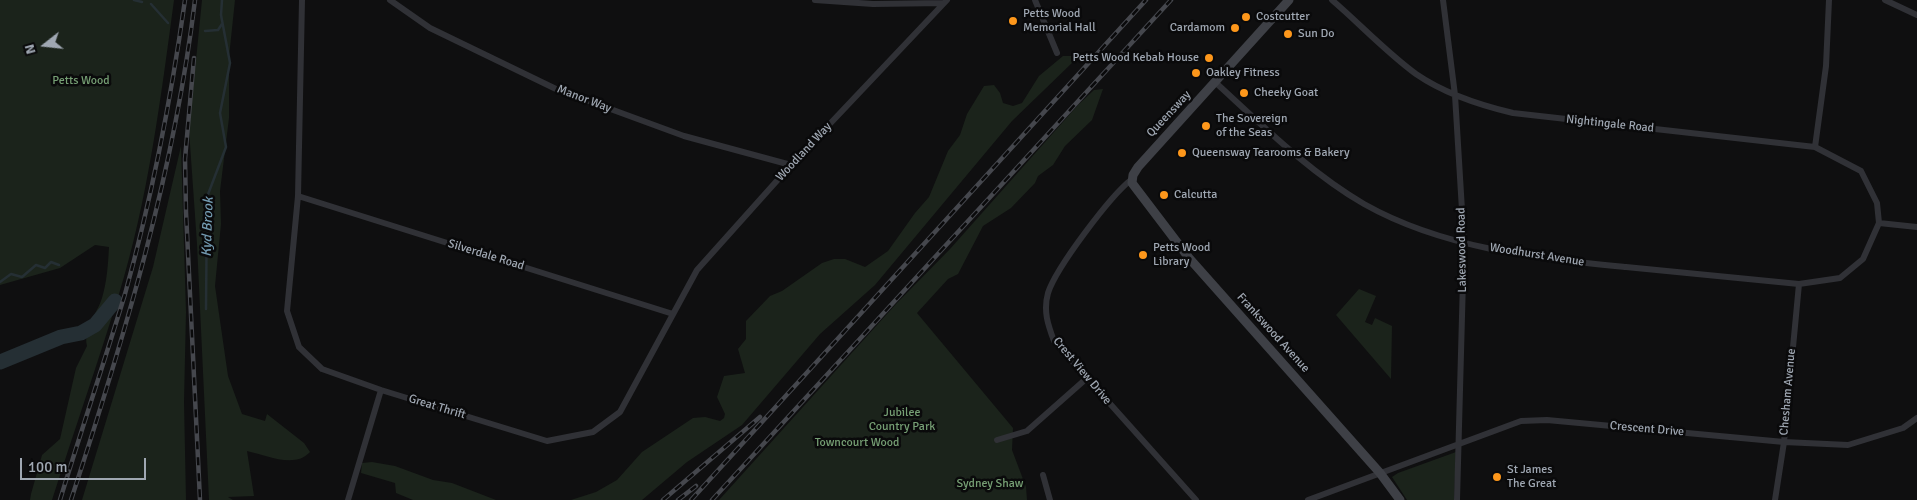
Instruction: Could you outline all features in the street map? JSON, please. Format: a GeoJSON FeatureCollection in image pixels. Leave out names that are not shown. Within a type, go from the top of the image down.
{"type":"FeatureCollection","features":[{"type":"Feature","properties":{"kind":"street","name":"Great Thrift"},"geometry":{"type":"LineString","coordinates":[[302,0],[298,196],[287,311],[299,346],[322,369],[381,390],[547,441],[593,432],[620,412],[673,314]]}},
{"type":"Feature","properties":{"kind":"street","name":"Manor Way"},"geometry":{"type":"LineString","coordinates":[[390,0],[430,28],[556,89],[684,136],[791,165]]}},
{"type":"Feature","properties":{"kind":"street"},"geometry":{"type":"LineString","coordinates":[[815,0],[872,2],[945,1]]}},
{"type":"Feature","properties":{"kind":"street"},"geometry":{"type":"LineString","coordinates":[[1035,0],[1057,53]]}},
{"type":"Feature","properties":{"kind":"street","name":"Queensway"},"geometry":{"type":"LineString","coordinates":[[1132,180],[1138,167],[1289,0]]}},
{"type":"Feature","properties":{"kind":"street","name":"Nightingale Road"},"geometry":{"type":"LineString","coordinates":[[1332,0],[1417,74],[1455,95],[1480,105],[1513,113],[1816,147],[1861,171],[1877,203],[1879,223]]}},
{"type":"Feature","properties":{"kind":"street","name":"Lakeswood Road"},"geometry":{"type":"LineString","coordinates":[[1443,0],[1455,95],[1464,243],[1457,500]]}},
{"type":"Feature","properties":{"kind":"street"},"geometry":{"type":"LineString","coordinates":[[1816,147],[1826,66],[1829,0]]}},
{"type":"Feature","properties":{"kind":"street"},"geometry":{"type":"LineString","coordinates":[[1885,0],[1917,15]]}},
{"type":"Feature","properties":{"kind":"street","name":"Woodland Way"},"geometry":{"type":"LineString","coordinates":[[673,314],[697,270],[791,165],[945,1]]}},
{"type":"Feature","properties":{"kind":"street","name":"Woodhurst Avenue"},"geometry":{"type":"LineString","coordinates":[[1215,82],[1306,163],[1347,193],[1418,230],[1464,243],[1549,259],[1799,284],[1840,278],[1863,259],[1879,223]]}},
{"type":"Feature","properties":{"kind":"street","name":"Crest View Drive"},"geometry":{"type":"LineString","coordinates":[[1132,180],[1103,209],[1066,261],[1048,292],[1045,316],[1054,341],[1196,500]]}},
{"type":"Feature","properties":{"kind":"street","name":"Frankswood Avenue"},"geometry":{"type":"LineString","coordinates":[[1132,180],[1134,188],[1178,245],[1380,472],[1400,500]]}},
{"type":"Feature","properties":{"kind":"street","name":"Silverdale Road"},"geometry":{"type":"LineString","coordinates":[[298,196],[673,314]]}},
{"type":"Feature","properties":{"kind":"street"},"geometry":{"type":"LineString","coordinates":[[1879,223],[1917,227]]}},
{"type":"Feature","properties":{"kind":"street","name":"Chesham Avenue"},"geometry":{"type":"LineString","coordinates":[[1775,500],[1784,442],[1799,284]]}},
{"type":"Feature","properties":{"kind":"street"},"geometry":{"type":"LineString","coordinates":[[997,440],[1027,431],[1087,378]]}},
{"type":"Feature","properties":{"kind":"street"},"geometry":{"type":"LineString","coordinates":[[348,500],[381,390]]}},
{"type":"Feature","properties":{"kind":"street","name":"Crescent Drive"},"geometry":{"type":"LineString","coordinates":[[1380,472],[1521,421],[1548,420],[1784,442],[1848,445],[1903,428],[1917,418]]}},
{"type":"Feature","properties":{"kind":"street"},"geometry":{"type":"LineString","coordinates":[[1308,500],[1380,472]]}},
{"type":"Feature","properties":{"kind":"street"},"geometry":{"type":"LineString","coordinates":[[1044,475],[1050,500]]}},
{"type":"Feature","properties":{"kind":"green space","name":"Petts Wood"},"geometry":{"type":"Polygon","coordinates":[[[0,0],[174,0],[153,148],[138,222],[111,320],[52,500],[30,500],[42,455],[60,439],[76,368],[87,346],[87,334],[104,292],[109,247],[95,245],[60,268],[0,285],[0,0]]]}},
{"type":"Feature","properties":{"kind":"green space"},"geometry":{"type":"Polygon","coordinates":[[[202,0],[235,0],[229,57],[229,118],[220,191],[221,224],[215,286],[228,376],[242,414],[265,421],[267,414],[304,443],[310,452],[296,460],[288,460],[271,458],[247,451],[254,496],[228,497],[233,500],[209,500],[197,244],[189,130],[202,0]]]}},
{"type":"Feature","properties":{"kind":"green space"},"geometry":{"type":"Polygon","coordinates":[[[1063,56],[1074,56],[1073,62],[1012,121],[875,285],[820,334],[742,425],[687,462],[642,500],[571,500],[596,492],[617,480],[642,452],[693,418],[705,417],[720,421],[724,418],[725,414],[717,397],[724,376],[745,373],[738,349],[746,339],[746,321],[770,296],[782,291],[822,263],[834,259],[845,259],[865,267],[888,251],[929,197],[948,151],[960,135],[967,114],[984,86],[994,85],[1000,93],[1003,103],[1013,106],[1022,103],[1039,76],[1063,56]]]}},
{"type":"Feature","properties":{"kind":"green space","name":"Jubilee Country Park"},"geometry":{"type":"Polygon","coordinates":[[[1103,89],[1092,120],[1065,146],[1053,165],[1038,176],[1035,183],[1011,208],[983,226],[958,274],[948,279],[917,313],[1013,428],[1012,450],[1026,487],[1027,500],[719,500],[896,304],[950,249],[1078,105],[1094,90],[1103,89]]]}},
{"type":"Feature","properties":{"kind":"green space"},"geometry":{"type":"Polygon","coordinates":[[[181,146],[186,312],[184,402],[186,500],[82,500],[153,267],[181,146]]]}},
{"type":"Feature","properties":{"kind":"green space"},"geometry":{"type":"Polygon","coordinates":[[[1359,289],[1376,296],[1365,322],[1372,325],[1375,318],[1392,326],[1391,379],[1336,315],[1359,289]]]}},
{"type":"Feature","properties":{"kind":"green space"},"geometry":{"type":"Polygon","coordinates":[[[1456,452],[1454,500],[1407,500],[1392,477],[1398,473],[1456,452]]]}},
{"type":"Feature","properties":{"kind":"green space"},"geometry":{"type":"Polygon","coordinates":[[[372,462],[395,466],[433,480],[452,483],[496,500],[413,500],[396,493],[395,483],[361,473],[362,463],[372,462]]]}},
{"type":"Feature","properties":{"kind":"waterway"},"geometry":{"type":"LineString","coordinates":[[134,0],[142,2]]}},
{"type":"Feature","properties":{"kind":"waterway","name":"Kyd Brook"},"geometry":{"type":"LineString","coordinates":[[206,309],[207,197],[226,147],[220,113],[230,63],[221,15],[222,0]]}},
{"type":"Feature","properties":{"kind":"waterway"},"geometry":{"type":"LineString","coordinates":[[151,4],[168,23]]}},
{"type":"Feature","properties":{"kind":"waterway"},"geometry":{"type":"LineString","coordinates":[[205,31],[218,30],[222,24]]}},
{"type":"Feature","properties":{"kind":"waterway"},"geometry":{"type":"LineString","coordinates":[[0,282],[11,274],[22,277],[36,265],[45,268],[51,262],[59,265]]}},
{"type":"Feature","properties":{"kind":"waterway","name":"Kyd Brook"},"geometry":{"type":"LineString","coordinates":[[0,362],[61,337],[81,333],[95,325],[115,301]]}},
{"type":"Feature","properties":{"kind":"waterway","name":"Kyd Brook"},"geometry":{"type":"LineString","coordinates":[[100,310],[106,312]]}},
{"type":"Feature","properties":{"kind":"railway"},"geometry":{"type":"LineString","coordinates":[[60,500],[135,258],[160,148],[185,0]]}},
{"type":"Feature","properties":{"kind":"railway"},"geometry":{"type":"LineString","coordinates":[[71,500],[110,377],[161,191],[186,64],[195,0]]}},
{"type":"Feature","properties":{"kind":"railway"},"geometry":{"type":"LineString","coordinates":[[691,500],[1146,0]]}},
{"type":"Feature","properties":{"kind":"railway"},"geometry":{"type":"LineString","coordinates":[[712,500],[1171,0]]}},
{"type":"Feature","properties":{"kind":"railway"},"geometry":{"type":"LineString","coordinates":[[194,58],[185,159],[200,500]]}},
{"type":"Feature","properties":{"kind":"railway"},"geometry":{"type":"LineString","coordinates":[[663,500],[760,417]]}},
{"type":"Feature","properties":{"kind":"railway"},"geometry":{"type":"LineString","coordinates":[[678,500],[696,486]]}},
{"type":"Feature","properties":{"kind":"place","name":"Costcutter"},"geometry":{"type":"Point","coordinates":[1246,17]}},
{"type":"Feature","properties":{"kind":"place","name":"Petts Wood Memorial Hall"},"geometry":{"type":"Point","coordinates":[1013,21]}},
{"type":"Feature","properties":{"kind":"place","name":"Cardamom"},"geometry":{"type":"Point","coordinates":[1235,28]}},
{"type":"Feature","properties":{"kind":"place","name":"Sun Do"},"geometry":{"type":"Point","coordinates":[1288,34]}},
{"type":"Feature","properties":{"kind":"place","name":"Petts Wood Kebab House"},"geometry":{"type":"Point","coordinates":[1209,58]}},
{"type":"Feature","properties":{"kind":"place","name":"Oakley Fitness"},"geometry":{"type":"Point","coordinates":[1196,73]}},
{"type":"Feature","properties":{"kind":"place","name":"Cheeky Goat"},"geometry":{"type":"Point","coordinates":[1244,93]}},
{"type":"Feature","properties":{"kind":"place","name":"The Sovereign of the Seas"},"geometry":{"type":"Point","coordinates":[1206,126]}},
{"type":"Feature","properties":{"kind":"place","name":"Queensway Tearooms & Bakery"},"geometry":{"type":"Point","coordinates":[1182,153]}},
{"type":"Feature","properties":{"kind":"place","name":"Calcutta"},"geometry":{"type":"Point","coordinates":[1164,195]}},
{"type":"Feature","properties":{"kind":"place","name":"Petts Wood Library"},"geometry":{"type":"Point","coordinates":[1143,255]}},
{"type":"Feature","properties":{"kind":"place","name":"St James The Great"},"geometry":{"type":"Point","coordinates":[1497,477]}},
{"type":"Feature","properties":{"kind":"park label","name":"Towncourt Wood"},"geometry":{"type":"Point","coordinates":[857,443]}},
{"type":"Feature","properties":{"kind":"park label","name":"Sydney Shaw"},"geometry":{"type":"Point","coordinates":[990,484]}}]}
